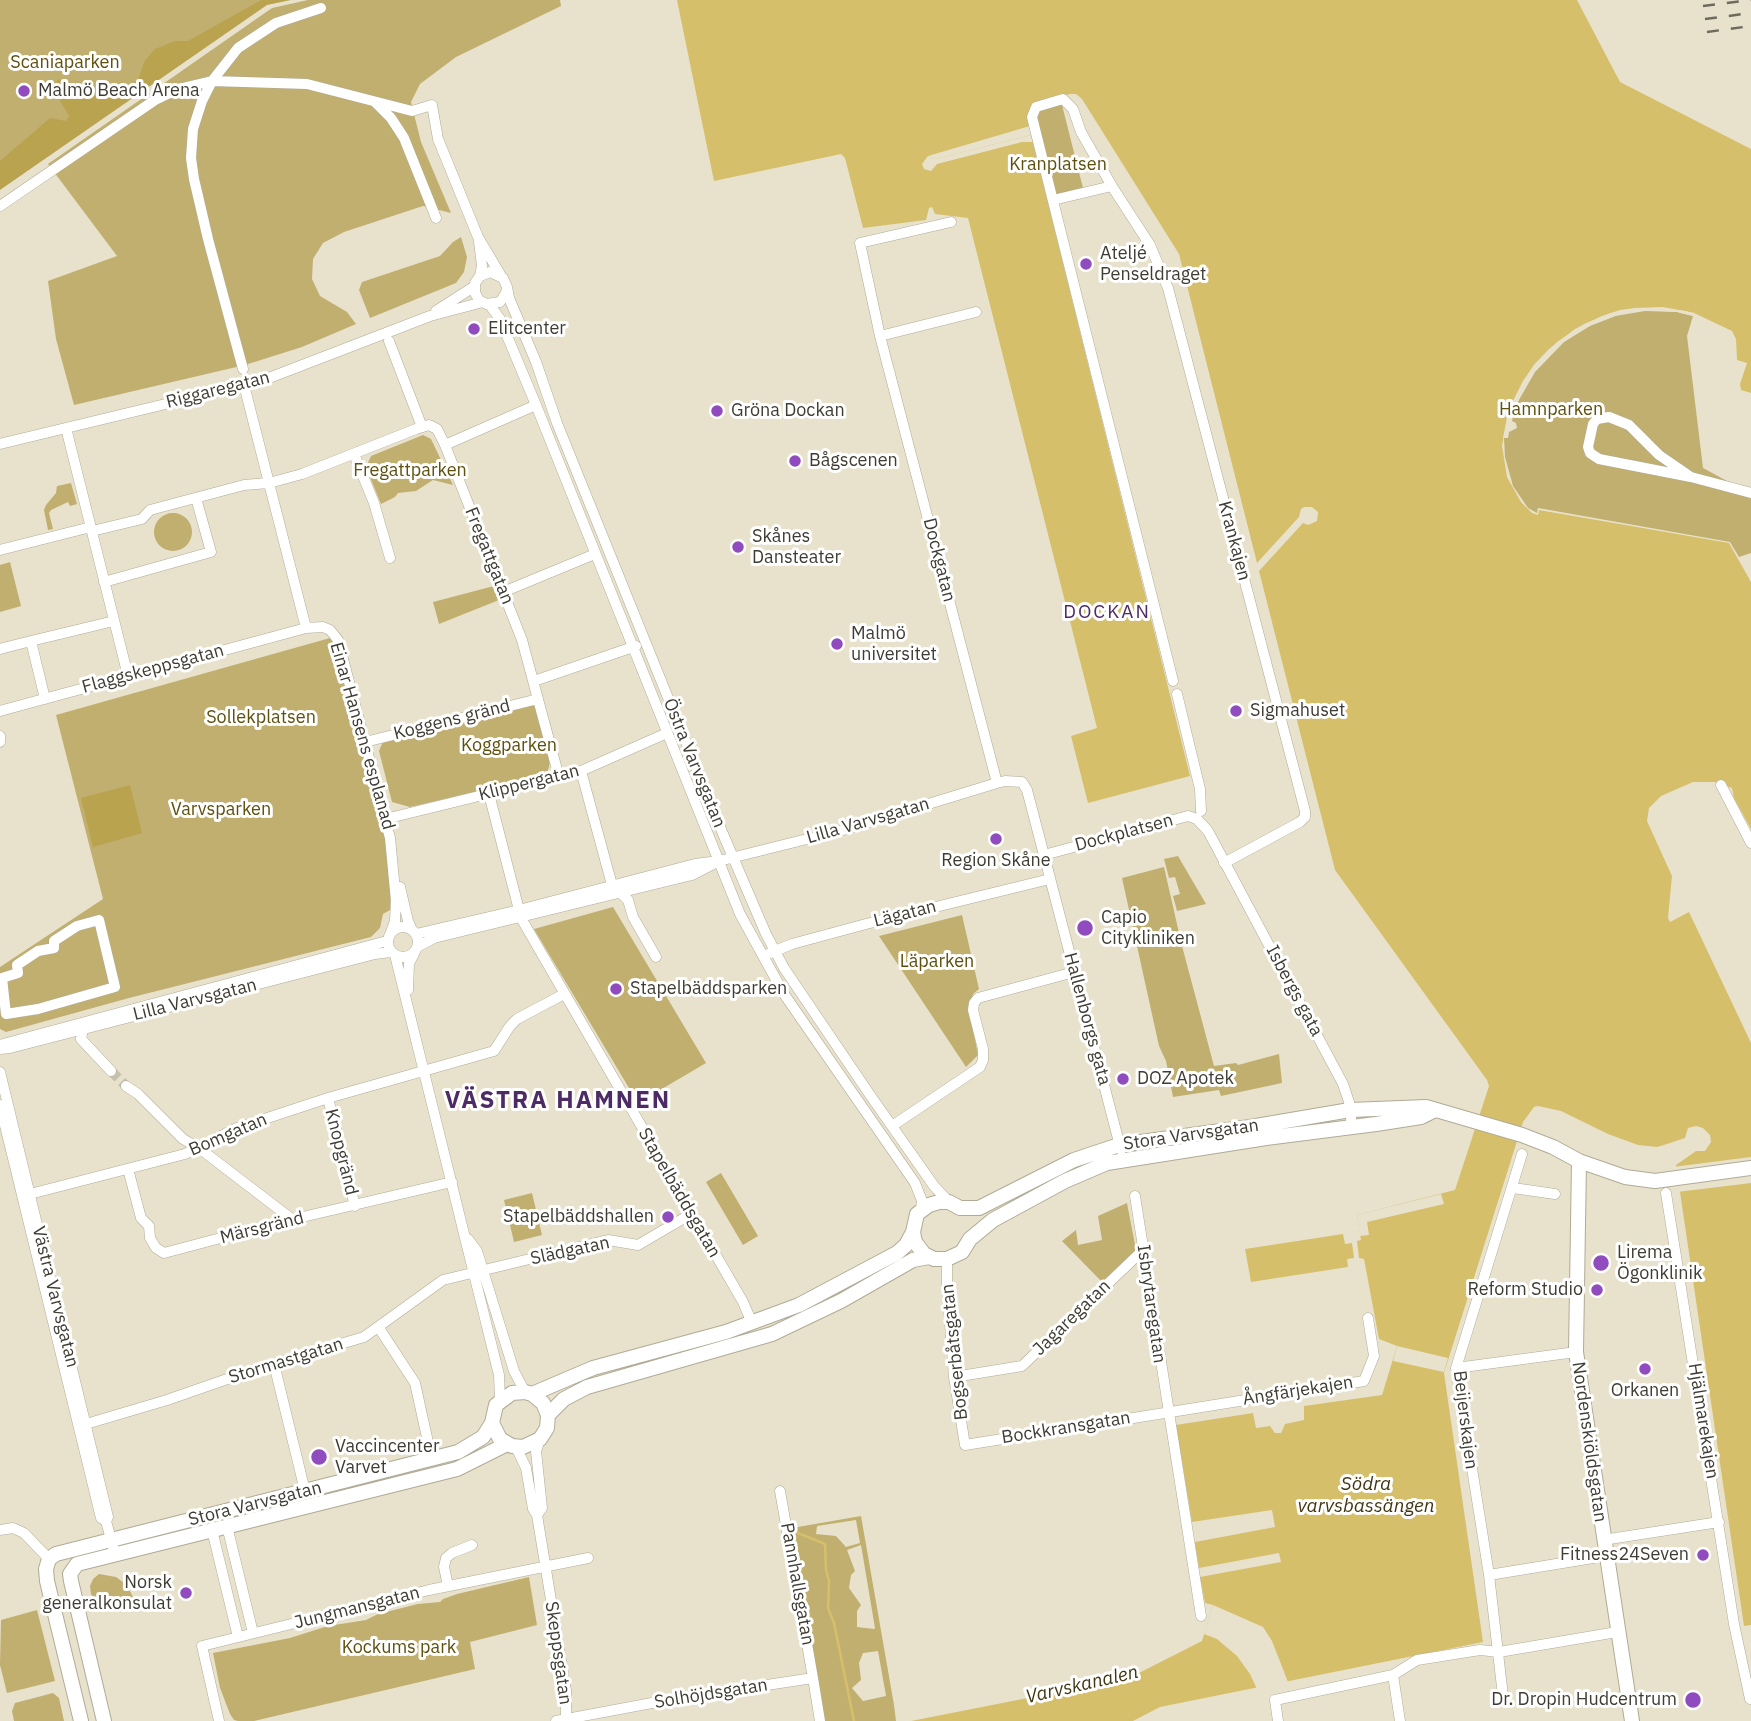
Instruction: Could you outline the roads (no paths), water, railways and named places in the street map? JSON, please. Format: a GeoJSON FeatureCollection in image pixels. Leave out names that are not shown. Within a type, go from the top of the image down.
{"type":"FeatureCollection","features":[{"type":"Feature","properties":{"kind":"street"},"geometry":{"type":"LineString","coordinates":[[243,369],[208,239],[191,158],[193,129],[202,100],[212,81],[238,48],[276,23],[321,8]]}},
{"type":"Feature","properties":{"kind":"street"},"geometry":{"type":"LineString","coordinates":[[0,206],[155,100],[178,89],[212,81],[307,84],[412,111],[432,105],[438,139],[478,237],[507,287],[500,302],[486,303],[477,296],[475,286],[482,266],[478,237]]}},
{"type":"Feature","properties":{"kind":"street","name":"Krankajen"},"geometry":{"type":"LineString","coordinates":[[1173,681],[1033,111],[1036,107],[1063,99],[1073,109],[1082,132],[1112,186],[1150,244],[1168,288],[1305,811],[1305,817],[1300,822],[1223,862]]}},
{"type":"Feature","properties":{"kind":"street"},"geometry":{"type":"LineString","coordinates":[[373,100],[391,118],[404,138],[436,218]]}},
{"type":"Feature","properties":{"kind":"street"},"geometry":{"type":"LineString","coordinates":[[1053,200],[1112,186]]}},
{"type":"Feature","properties":{"kind":"street","name":"Dockgatan"},"geometry":{"type":"LineString","coordinates":[[951,222],[860,243],[880,336],[997,783]]}},
{"type":"Feature","properties":{"kind":"street"},"geometry":{"type":"LineString","coordinates":[[480,276],[490,272],[500,274]]}},
{"type":"Feature","properties":{"kind":"street","name":"Riggaregatan"},"geometry":{"type":"LineString","coordinates":[[430,316],[475,286]]}},
{"type":"Feature","properties":{"kind":"street","name":"Östra Varvsgatan"},"geometry":{"type":"LineString","coordinates":[[507,287],[557,423],[645,642],[774,951],[934,1186],[954,1205]]}},
{"type":"Feature","properties":{"kind":"street","name":"Östra Varvsgatan"},"geometry":{"type":"LineString","coordinates":[[486,303],[500,319],[536,405],[740,914],[801,1019],[915,1184],[922,1201],[921,1210]]}},
{"type":"Feature","properties":{"kind":"street","name":"Riggaregatan"},"geometry":{"type":"LineString","coordinates":[[0,444],[244,385],[307,365],[430,316],[486,303]]}},
{"type":"Feature","properties":{"kind":"street"},"geometry":{"type":"LineString","coordinates":[[880,336],[976,312]]}},
{"type":"Feature","properties":{"kind":"street"},"geometry":{"type":"LineString","coordinates":[[389,341],[422,427]]}},
{"type":"Feature","properties":{"kind":"street","name":"Einar Hansens esplanad"},"geometry":{"type":"LineString","coordinates":[[244,385],[306,628],[323,627],[330,630],[338,640],[385,819],[408,921],[414,932]]}},
{"type":"Feature","properties":{"kind":"street"},"geometry":{"type":"LineString","coordinates":[[0,550],[142,519],[150,510],[244,485],[269,483],[302,474],[429,425],[437,429],[445,445],[536,405]]}},
{"type":"Feature","properties":{"kind":"street"},"geometry":{"type":"LineString","coordinates":[[1691,477],[1659,455],[1629,425],[1609,417],[1597,419],[1593,424],[1588,447],[1594,457],[1604,462],[1691,477],[1751,493]]}},
{"type":"Feature","properties":{"kind":"street"},"geometry":{"type":"LineString","coordinates":[[66,428],[128,676]]}},
{"type":"Feature","properties":{"kind":"street","name":"Fregattgatan"},"geometry":{"type":"LineString","coordinates":[[445,445],[522,640],[559,777]]}},
{"type":"Feature","properties":{"kind":"street"},"geometry":{"type":"LineString","coordinates":[[354,454],[374,503],[390,558]]}},
{"type":"Feature","properties":{"kind":"street"},"geometry":{"type":"LineString","coordinates":[[104,582],[211,552],[196,498]]}},
{"type":"Feature","properties":{"kind":"street"},"geometry":{"type":"LineString","coordinates":[[503,593],[595,554]]}},
{"type":"Feature","properties":{"kind":"street"},"geometry":{"type":"LineString","coordinates":[[0,649],[114,621]]}},
{"type":"Feature","properties":{"kind":"street","name":"Flaggskeppsgatan"},"geometry":{"type":"LineString","coordinates":[[0,711],[306,628]]}},
{"type":"Feature","properties":{"kind":"street"},"geometry":{"type":"LineString","coordinates":[[31,641],[45,699]]}},
{"type":"Feature","properties":{"kind":"street"},"geometry":{"type":"LineString","coordinates":[[534,681],[645,642]]}},
{"type":"Feature","properties":{"kind":"street"},"geometry":{"type":"LineString","coordinates":[[1177,694],[1200,789],[1201,811]]}},
{"type":"Feature","properties":{"kind":"street","name":"Koggens gränd"},"geometry":{"type":"LineString","coordinates":[[365,742],[538,699]]}},
{"type":"Feature","properties":{"kind":"street","name":"Klippergatan"},"geometry":{"type":"LineString","coordinates":[[385,819],[581,771],[667,733]]}},
{"type":"Feature","properties":{"kind":"street"},"geometry":{"type":"LineString","coordinates":[[0,736],[0,742]]}},
{"type":"Feature","properties":{"kind":"street"},"geometry":{"type":"LineString","coordinates":[[581,771],[612,885],[628,900],[633,917],[656,957]]}},
{"type":"Feature","properties":{"kind":"street","name":"Lilla Varvsgatan"},"geometry":{"type":"LineString","coordinates":[[416,949],[435,938],[612,885],[843,830],[997,783],[1022,782],[1027,790],[1044,855]]}},
{"type":"Feature","properties":{"kind":"street"},"geometry":{"type":"LineString","coordinates":[[1721,785],[1751,843]]}},
{"type":"Feature","properties":{"kind":"street","name":"Stapelbäddsgatan"},"geometry":{"type":"LineString","coordinates":[[489,794],[520,914],[743,1302],[752,1324]]}},
{"type":"Feature","properties":{"kind":"street","name":"Dockplatsen"},"geometry":{"type":"LineString","coordinates":[[1044,855],[1188,816],[1197,819],[1208,831],[1223,862]]}},
{"type":"Feature","properties":{"kind":"street"},"geometry":{"type":"LineString","coordinates":[[1044,855],[1050,880]]}},
{"type":"Feature","properties":{"kind":"street","name":"Lilla Varvsgatan"},"geometry":{"type":"LineString","coordinates":[[414,932],[622,893],[698,874],[719,861]]}},
{"type":"Feature","properties":{"kind":"street","name":"Isbergs gata"},"geometry":{"type":"LineString","coordinates":[[1223,862],[1242,891],[1343,1084],[1352,1126]]}},
{"type":"Feature","properties":{"kind":"street","name":"Einar Hansens esplanad"},"geometry":{"type":"LineString","coordinates":[[389,937],[395,912],[394,866]]}},
{"type":"Feature","properties":{"kind":"street","name":"Lägatan"},"geometry":{"type":"LineString","coordinates":[[763,957],[792,944],[1050,880]]}},
{"type":"Feature","properties":{"kind":"street","name":"Hallenborgs gata"},"geometry":{"type":"LineString","coordinates":[[1050,880],[1121,1152]]}},
{"type":"Feature","properties":{"kind":"street"},"geometry":{"type":"LineString","coordinates":[[99,920],[115,986],[38,1009],[6,1014],[2,978],[18,973],[17,965],[38,951],[54,948],[54,941],[77,926],[99,920]]}},
{"type":"Feature","properties":{"kind":"street"},"geometry":{"type":"LineString","coordinates":[[407,1005],[409,963],[416,949],[414,932],[400,927],[389,937],[393,954],[407,1005],[425,1070],[463,1231],[477,1251],[478,1271],[499,1375],[500,1400],[512,1393],[529,1393],[593,1368],[752,1324],[799,1305],[897,1253],[906,1245],[913,1232]]}},
{"type":"Feature","properties":{"kind":"street","name":"Lilla Varvsgatan"},"geometry":{"type":"LineString","coordinates":[[0,1047],[389,937]]}},
{"type":"Feature","properties":{"kind":"street"},"geometry":{"type":"LineString","coordinates":[[393,954],[404,958],[416,949]]}},
{"type":"Feature","properties":{"kind":"street","name":"Lilla Varvsgatan"},"geometry":{"type":"LineString","coordinates":[[0,1047],[10,1048],[375,954],[393,954]]}},
{"type":"Feature","properties":{"kind":"street"},"geometry":{"type":"LineString","coordinates":[[892,1126],[980,1066],[984,1060],[983,1049],[973,1010],[978,998],[1074,972]]}},
{"type":"Feature","properties":{"kind":"street","name":"Bomgatan"},"geometry":{"type":"LineString","coordinates":[[30,1194],[186,1154],[237,1128],[328,1098],[494,1051],[517,1019],[564,994]]}},
{"type":"Feature","properties":{"kind":"street"},"geometry":{"type":"LineString","coordinates":[[83,1029],[81,1039],[111,1071]]}},
{"type":"Feature","properties":{"kind":"street","name":"Västra Varvsgatan"},"geometry":{"type":"LineString","coordinates":[[0,1072],[108,1517],[106,1521]]}},
{"type":"Feature","properties":{"kind":"street"},"geometry":{"type":"LineString","coordinates":[[126,1086],[138,1094],[183,1139],[199,1148],[293,1220]]}},
{"type":"Feature","properties":{"kind":"street","name":"Knopgränd"},"geometry":{"type":"LineString","coordinates":[[328,1098],[355,1206]]}},
{"type":"Feature","properties":{"kind":"street","name":"Västra Varvsgatan"},"geometry":{"type":"LineString","coordinates":[[0,1105],[102,1518],[106,1521],[115,1554]]}},
{"type":"Feature","properties":{"kind":"street","name":"Stora Varvsgatan"},"geometry":{"type":"LineString","coordinates":[[921,1210],[932,1203],[971,1209],[986,1206],[1074,1160],[1350,1110],[1426,1107],[1522,1135],[1579,1161]]}},
{"type":"Feature","properties":{"kind":"street","name":"Stora Varvsgatan"},"geometry":{"type":"LineString","coordinates":[[947,1259],[962,1252],[970,1239],[993,1220],[1121,1152],[1421,1117],[1435,1111]]}},
{"type":"Feature","properties":{"kind":"street","name":"Beijerskajen"},"geometry":{"type":"LineString","coordinates":[[1503,1696],[1489,1575],[1456,1368],[1522,1154]]}},
{"type":"Feature","properties":{"kind":"street"},"geometry":{"type":"LineString","coordinates":[[1579,1161],[1625,1177],[1670,1184],[1751,1168]]}},
{"type":"Feature","properties":{"kind":"street","name":"Nordenskiöldsgatan"},"geometry":{"type":"LineString","coordinates":[[1579,1161],[1576,1352],[1632,1721]]}},
{"type":"Feature","properties":{"kind":"street","name":"Märsgränd"},"geometry":{"type":"LineString","coordinates":[[128,1169],[141,1217],[149,1226],[150,1238],[156,1248],[164,1253],[452,1182]]}},
{"type":"Feature","properties":{"kind":"street","name":"Hjälmarekajen"},"geometry":{"type":"LineString","coordinates":[[1670,1184],[1738,1650],[1750,1699]]}},
{"type":"Feature","properties":{"kind":"street"},"geometry":{"type":"LineString","coordinates":[[1513,1188],[1555,1195]]}},
{"type":"Feature","properties":{"kind":"street","name":"Isbrytaregatan"},"geometry":{"type":"LineString","coordinates":[[1135,1196],[1201,1616]]}},
{"type":"Feature","properties":{"kind":"street"},"geometry":{"type":"LineString","coordinates":[[954,1205],[969,1219],[970,1239]]}},
{"type":"Feature","properties":{"kind":"street"},"geometry":{"type":"LineString","coordinates":[[921,1210],[914,1222],[913,1232],[918,1249],[929,1256],[947,1259]]}},
{"type":"Feature","properties":{"kind":"street","name":"Slädgatan"},"geometry":{"type":"LineString","coordinates":[[478,1271],[608,1240],[638,1245],[691,1214]]}},
{"type":"Feature","properties":{"kind":"street","name":"Jagaregatan"},"geometry":{"type":"LineString","coordinates":[[954,1377],[1022,1366],[1143,1251]]}},
{"type":"Feature","properties":{"kind":"street"},"geometry":{"type":"LineString","coordinates":[[548,1415],[564,1399],[598,1383],[772,1334],[841,1301],[913,1260],[929,1256]]}},
{"type":"Feature","properties":{"kind":"street","name":"Bogserbåtsgatan"},"geometry":{"type":"LineString","coordinates":[[947,1259],[954,1377],[965,1445]]}},
{"type":"Feature","properties":{"kind":"street"},"geometry":{"type":"LineString","coordinates":[[478,1271],[514,1371],[529,1393],[542,1403],[548,1415],[547,1428],[536,1451],[542,1508],[537,1516]]}},
{"type":"Feature","properties":{"kind":"street","name":"Stormastgatan"},"geometry":{"type":"LineString","coordinates":[[86,1424],[364,1337],[443,1280],[478,1271]]}},
{"type":"Feature","properties":{"kind":"street","name":"Ångfärjekajen"},"geometry":{"type":"LineString","coordinates":[[1167,1411],[1363,1381],[1374,1356],[1368,1318]]}},
{"type":"Feature","properties":{"kind":"street"},"geometry":{"type":"LineString","coordinates":[[379,1328],[415,1383],[428,1442]]}},
{"type":"Feature","properties":{"kind":"street"},"geometry":{"type":"LineString","coordinates":[[1456,1368],[1576,1352]]}},
{"type":"Feature","properties":{"kind":"street"},"geometry":{"type":"LineString","coordinates":[[274,1364],[305,1491]]}},
{"type":"Feature","properties":{"kind":"street","name":"Stora Varvsgatan"},"geometry":{"type":"LineString","coordinates":[[49,1559],[64,1551],[458,1452],[483,1437],[492,1423],[500,1400]]}},
{"type":"Feature","properties":{"kind":"street","name":"Bockkransgatan"},"geometry":{"type":"LineString","coordinates":[[965,1445],[1167,1411]]}},
{"type":"Feature","properties":{"kind":"street"},"geometry":{"type":"LineString","coordinates":[[492,1423],[495,1432],[512,1446],[526,1468],[544,1565]]}},
{"type":"Feature","properties":{"kind":"street","name":"Stora Varvsgatan"},"geometry":{"type":"LineString","coordinates":[[104,1721],[71,1581],[72,1569],[81,1562],[457,1469],[497,1448],[530,1446],[540,1439]]}},
{"type":"Feature","properties":{"kind":"street","name":"Pannhallsgatan"},"geometry":{"type":"LineString","coordinates":[[780,1491],[813,1678]]}},
{"type":"Feature","properties":{"kind":"street"},"geometry":{"type":"LineString","coordinates":[[1603,1540],[1719,1522]]}},
{"type":"Feature","properties":{"kind":"street"},"geometry":{"type":"LineString","coordinates":[[0,1530],[13,1528],[24,1533],[49,1559],[47,1581],[81,1721]]}},
{"type":"Feature","properties":{"kind":"street"},"geometry":{"type":"LineString","coordinates":[[219,1528],[253,1633]]}},
{"type":"Feature","properties":{"kind":"street"},"geometry":{"type":"LineString","coordinates":[[219,1528],[238,1637]]}},
{"type":"Feature","properties":{"kind":"street"},"geometry":{"type":"LineString","coordinates":[[448,1586],[444,1567],[446,1558],[472,1545]]}},
{"type":"Feature","properties":{"kind":"street","name":"Jungmansgatan"},"geometry":{"type":"LineString","coordinates":[[219,1721],[202,1646],[448,1586],[588,1558]]}},
{"type":"Feature","properties":{"kind":"street"},"geometry":{"type":"LineString","coordinates":[[1489,1575],[1593,1558]]}},
{"type":"Feature","properties":{"kind":"street","name":"Skeppsgatan"},"geometry":{"type":"LineString","coordinates":[[544,1565],[565,1691],[563,1720]]}},
{"type":"Feature","properties":{"kind":"street"},"geometry":{"type":"LineString","coordinates":[[1278,1721],[1275,1700],[1393,1675],[1417,1660],[1480,1650],[1499,1652],[1617,1632]]}},
{"type":"Feature","properties":{"kind":"street"},"geometry":{"type":"LineString","coordinates":[[1393,1675],[1400,1721]]}},
{"type":"Feature","properties":{"kind":"street"},"geometry":{"type":"LineString","coordinates":[[813,1678],[820,1721]]}},
{"type":"Feature","properties":{"kind":"street","name":"Solhöjdsgatan"},"geometry":{"type":"LineString","coordinates":[[563,1720],[668,1700],[813,1678]]}},
{"type":"Feature","properties":{"kind":"water","name":"Södra varvsbassängen"},"geometry":{"type":"Polygon","coordinates":[[[677,0],[1577,0],[1620,82],[1751,149],[1751,393],[1741,390],[1740,384],[1747,363],[1737,360],[1736,339],[1732,331],[1694,313],[1680,310],[1620,310],[1575,329],[1549,349],[1534,365],[1513,401],[1502,446],[1507,477],[1521,502],[1532,513],[1538,515],[1539,510],[1729,543],[1751,582],[1751,829],[1734,798],[1732,788],[1715,782],[1693,782],[1661,796],[1649,808],[1647,821],[1672,876],[1668,918],[1670,922],[1689,912],[1751,1043],[1751,1625],[1744,1626],[1676,1165],[1696,1151],[1705,1151],[1711,1142],[1710,1135],[1703,1128],[1696,1126],[1688,1128],[1685,1138],[1664,1145],[1638,1145],[1561,1111],[1538,1106],[1534,1107],[1523,1122],[1444,1373],[1483,1642],[1160,1707],[1133,1721],[911,1721],[1129,1678],[1202,1641],[1213,1605],[1205,1603],[1200,1577],[1281,1562],[1279,1553],[1199,1568],[1195,1542],[1275,1527],[1272,1510],[1192,1522],[1176,1425],[1253,1413],[1256,1428],[1270,1426],[1275,1433],[1281,1433],[1285,1424],[1304,1420],[1304,1406],[1382,1395],[1397,1346],[1379,1339],[1364,1259],[1359,1258],[1357,1241],[1361,1240],[1357,1215],[1455,1190],[1489,1086],[1335,870],[1259,571],[1303,523],[1308,525],[1317,521],[1318,512],[1312,507],[1301,509],[1299,517],[1257,563],[1179,254],[1082,99],[1076,94],[1070,94],[1035,103],[1029,112],[1031,135],[935,159],[928,156],[922,164],[924,169],[931,171],[937,164],[1022,142],[1033,142],[1190,776],[1088,803],[1071,736],[1097,728],[968,218],[935,214],[932,207],[929,208],[926,220],[863,228],[845,158],[841,154],[714,181],[677,0]]]}},
{"type":"Feature","properties":{"kind":"water"},"geometry":{"type":"Polygon","coordinates":[[[1343,1234],[1345,1244],[1352,1243],[1354,1258],[1347,1259],[1348,1267],[1251,1282],[1245,1249],[1343,1234]]]}},
{"type":"Feature","properties":{"kind":"waterway"},"geometry":{"type":"LineString","coordinates":[[793,1531],[825,1544],[829,1581],[828,1608],[834,1623],[854,1721]]}},
{"type":"Feature","properties":{"kind":"tunnel"},"geometry":{"type":"LineString","coordinates":[[111,1071],[126,1086]]}},
{"type":"Feature","properties":{"kind":"railway"},"geometry":{"type":"LineString","coordinates":[[1703,6],[1751,0]]}},
{"type":"Feature","properties":{"kind":"railway"},"geometry":{"type":"LineString","coordinates":[[1705,19],[1751,13]]}},
{"type":"Feature","properties":{"kind":"railway"},"geometry":{"type":"LineString","coordinates":[[1707,32],[1751,26]]}},
{"type":"Feature","properties":{"kind":"place","name":"Malmö Beach Arena"},"geometry":{"type":"Point","coordinates":[24,91]}},
{"type":"Feature","properties":{"kind":"place","name":"Ateljé Penseldraget"},"geometry":{"type":"Point","coordinates":[1086,264]}},
{"type":"Feature","properties":{"kind":"place","name":"Elitcenter"},"geometry":{"type":"Point","coordinates":[474,329]}},
{"type":"Feature","properties":{"kind":"place","name":"Gröna Dockan"},"geometry":{"type":"Point","coordinates":[717,411]}},
{"type":"Feature","properties":{"kind":"place","name":"Bågscenen"},"geometry":{"type":"Point","coordinates":[795,461]}},
{"type":"Feature","properties":{"kind":"place","name":"Skånes Dansteater"},"geometry":{"type":"Point","coordinates":[738,547]}},
{"type":"Feature","properties":{"kind":"place","name":"Malmö universitet"},"geometry":{"type":"Point","coordinates":[837,644]}},
{"type":"Feature","properties":{"kind":"place","name":"Sigmahuset"},"geometry":{"type":"Point","coordinates":[1236,711]}},
{"type":"Feature","properties":{"kind":"place","name":"Region Skåne"},"geometry":{"type":"Point","coordinates":[996,839]}},
{"type":"Feature","properties":{"kind":"place","name":"Capio Citykliniken"},"geometry":{"type":"Point","coordinates":[1085,928]}},
{"type":"Feature","properties":{"kind":"place","name":"Stapelbäddsparken"},"geometry":{"type":"Point","coordinates":[616,989]}},
{"type":"Feature","properties":{"kind":"place","name":"DOZ Apotek"},"geometry":{"type":"Point","coordinates":[1123,1079]}},
{"type":"Feature","properties":{"kind":"place","name":"Stapelbäddshallen"},"geometry":{"type":"Point","coordinates":[668,1217]}},
{"type":"Feature","properties":{"kind":"place","name":"Lirema Ögonklinik"},"geometry":{"type":"Point","coordinates":[1601,1263]}},
{"type":"Feature","properties":{"kind":"place","name":"Reform Studio"},"geometry":{"type":"Point","coordinates":[1597,1290]}},
{"type":"Feature","properties":{"kind":"place","name":"Orkanen"},"geometry":{"type":"Point","coordinates":[1645,1369]}},
{"type":"Feature","properties":{"kind":"place","name":"Vaccincenter Varvet"},"geometry":{"type":"Point","coordinates":[319,1457]}},
{"type":"Feature","properties":{"kind":"place","name":"Fitness24Seven"},"geometry":{"type":"Point","coordinates":[1703,1555]}},
{"type":"Feature","properties":{"kind":"place","name":"Norsk generalkonsulat"},"geometry":{"type":"Point","coordinates":[186,1593]}},
{"type":"Feature","properties":{"kind":"place","name":"Dr. Dropin Hudcentrum"},"geometry":{"type":"Point","coordinates":[1693,1700]}},
{"type":"Feature","properties":{"kind":"district","name":"DOCKAN"},"geometry":{"type":"Point","coordinates":[1107,613]}},
{"type":"Feature","properties":{"kind":"district","name":"VÄSTRA HAMNEN"},"geometry":{"type":"Point","coordinates":[558,1101]}},
{"type":"Feature","properties":{"kind":"park label","name":"Scaniaparken"},"geometry":{"type":"Point","coordinates":[65,63]}},
{"type":"Feature","properties":{"kind":"park label","name":"Kranplatsen"},"geometry":{"type":"Point","coordinates":[1058,165]}},
{"type":"Feature","properties":{"kind":"park label","name":"Hamnparken"},"geometry":{"type":"Point","coordinates":[1551,410]}},
{"type":"Feature","properties":{"kind":"park label","name":"Fregattparken"},"geometry":{"type":"Point","coordinates":[410,471]}},
{"type":"Feature","properties":{"kind":"park label","name":"Sollekplatsen"},"geometry":{"type":"Point","coordinates":[261,718]}},
{"type":"Feature","properties":{"kind":"park label","name":"Koggparken"},"geometry":{"type":"Point","coordinates":[509,746]}},
{"type":"Feature","properties":{"kind":"park label","name":"Varvsparken"},"geometry":{"type":"Point","coordinates":[221,810]}},
{"type":"Feature","properties":{"kind":"park label","name":"Läparken"},"geometry":{"type":"Point","coordinates":[937,962]}},
{"type":"Feature","properties":{"kind":"park label","name":"Kockums park"},"geometry":{"type":"Point","coordinates":[399,1648]}},
{"type":"Feature","properties":{"kind":"water label","name":"Varvskanalen"},"geometry":{"type":"Point","coordinates":[1082,1685]}}]}
